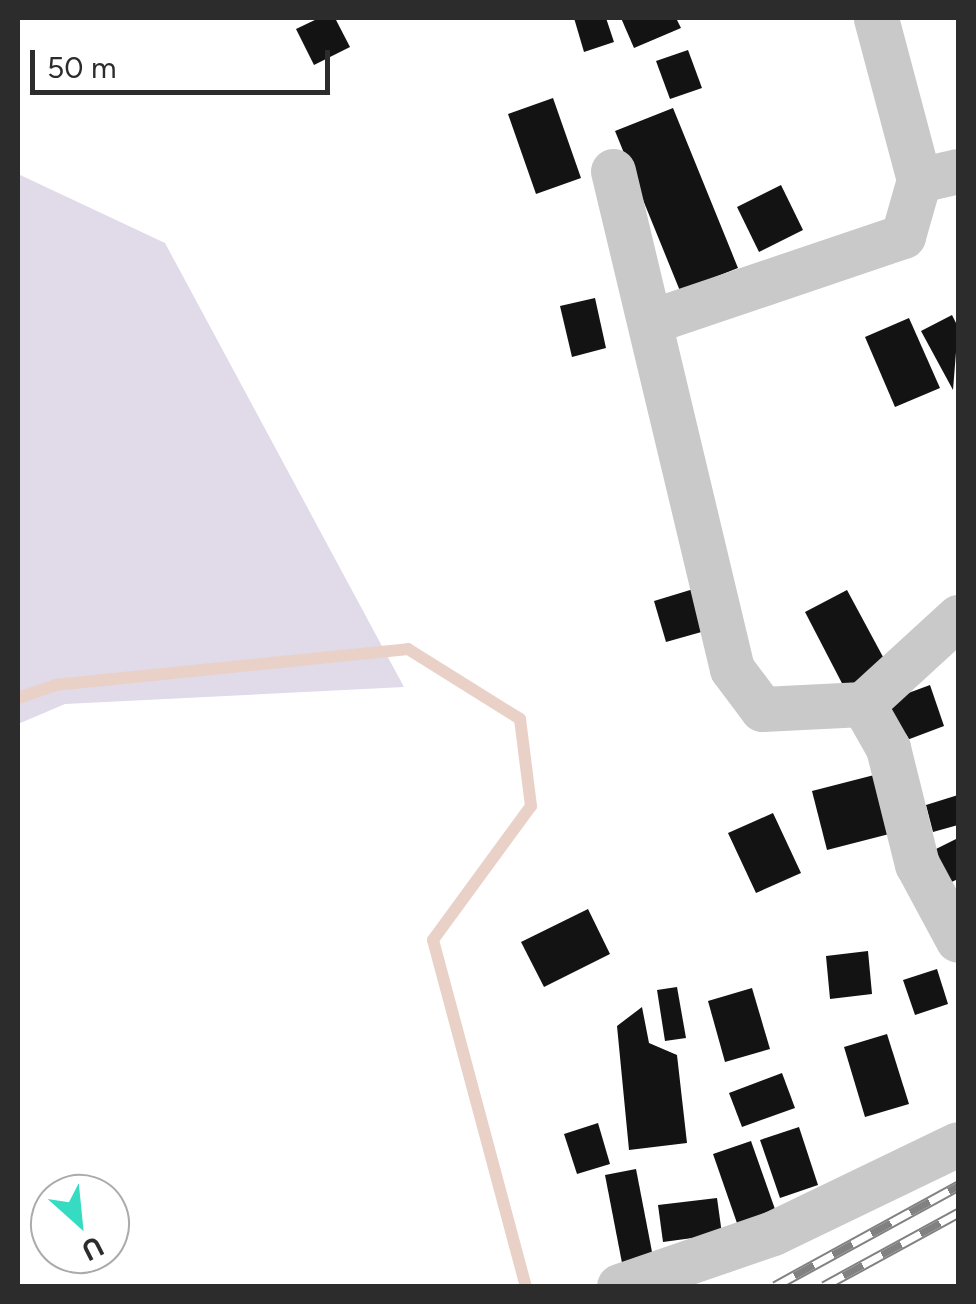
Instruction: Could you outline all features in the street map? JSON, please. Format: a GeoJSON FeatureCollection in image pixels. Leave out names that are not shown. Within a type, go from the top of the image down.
{"type":"FeatureCollection","features":[{"type":"Feature","properties":{"kind":"street"},"geometry":{"type":"LineString","coordinates":[[655,320],[902,236],[939,176],[876,18]]}},
{"type":"Feature","properties":{"kind":"street"},"geometry":{"type":"LineString","coordinates":[[614,172],[655,320],[744,693],[762,709],[863,704],[958,617]]}},
{"type":"Feature","properties":{"kind":"street"},"geometry":{"type":"LineString","coordinates":[[863,704],[888,748],[917,864],[958,940]]}},
{"type":"Feature","properties":{"kind":"street"},"geometry":{"type":"LineString","coordinates":[[619,1286],[773,1233],[958,1144]]}},
{"type":"Feature","properties":{"kind":"shaded area"},"geometry":{"type":"Polygon","coordinates":[[[18,174],[165,243],[404,687],[65,704],[18,724],[18,174]]]}},
{"type":"Feature","properties":{"kind":"building"},"geometry":{"type":"Polygon","coordinates":[[[319,18],[335,18],[350,47],[314,65],[296,29],[319,18]]]}},
{"type":"Feature","properties":{"kind":"building"},"geometry":{"type":"Polygon","coordinates":[[[574,18],[606,18],[614,42],[584,52],[574,18]]]}},
{"type":"Feature","properties":{"kind":"building"},"geometry":{"type":"Polygon","coordinates":[[[621,18],[676,18],[681,28],[634,48],[621,18]]]}},
{"type":"Feature","properties":{"kind":"building"},"geometry":{"type":"Polygon","coordinates":[[[688,50],[702,88],[670,99],[656,61],[688,50]]]}},
{"type":"Feature","properties":{"kind":"building"},"geometry":{"type":"Polygon","coordinates":[[[553,98],[581,178],[536,194],[508,114],[553,98]]]}},
{"type":"Feature","properties":{"kind":"building"},"geometry":{"type":"Polygon","coordinates":[[[673,108],[738,268],[680,291],[615,131],[673,108]]]}},
{"type":"Feature","properties":{"kind":"building"},"geometry":{"type":"Polygon","coordinates":[[[781,185],[803,230],[759,252],[737,207],[781,185]]]}},
{"type":"Feature","properties":{"kind":"building"},"geometry":{"type":"Polygon","coordinates":[[[595,298],[606,348],[572,357],[560,306],[595,298]]]}},
{"type":"Feature","properties":{"kind":"building"},"geometry":{"type":"Polygon","coordinates":[[[952,315],[958,327],[953,390],[921,331],[952,315]]]}},
{"type":"Feature","properties":{"kind":"building"},"geometry":{"type":"Polygon","coordinates":[[[909,318],[940,388],[895,407],[865,337],[909,318]]]}},
{"type":"Feature","properties":{"kind":"building"},"geometry":{"type":"Polygon","coordinates":[[[700,587],[712,629],[666,642],[654,601],[700,587]]]}},
{"type":"Feature","properties":{"kind":"building"},"geometry":{"type":"Polygon","coordinates":[[[847,590],[889,668],[846,691],[805,612],[847,590]]]}},
{"type":"Feature","properties":{"kind":"building"},"geometry":{"type":"Polygon","coordinates":[[[930,685],[944,726],[899,743],[884,702],[930,685]]]}},
{"type":"Feature","properties":{"kind":"building"},"geometry":{"type":"Polygon","coordinates":[[[882,773],[897,832],[827,850],[812,791],[882,773]]]}},
{"type":"Feature","properties":{"kind":"building"},"geometry":{"type":"Polygon","coordinates":[[[958,795],[958,825],[933,832],[926,805],[958,795]]]}},
{"type":"Feature","properties":{"kind":"building"},"geometry":{"type":"Polygon","coordinates":[[[773,813],[801,873],[756,893],[728,833],[773,813]]]}},
{"type":"Feature","properties":{"kind":"building"},"geometry":{"type":"Polygon","coordinates":[[[958,838],[958,879],[945,885],[930,852],[958,838]]]}},
{"type":"Feature","properties":{"kind":"building"},"geometry":{"type":"Polygon","coordinates":[[[588,909],[610,954],[544,987],[521,942],[588,909]]]}},
{"type":"Feature","properties":{"kind":"building"},"geometry":{"type":"Polygon","coordinates":[[[868,951],[872,994],[830,999],[826,956],[868,951]]]}},
{"type":"Feature","properties":{"kind":"building"},"geometry":{"type":"Polygon","coordinates":[[[937,969],[948,1004],[915,1015],[903,980],[937,969]]]}},
{"type":"Feature","properties":{"kind":"building"},"geometry":{"type":"Polygon","coordinates":[[[677,987],[686,1038],[665,1041],[657,990],[677,987]]]}},
{"type":"Feature","properties":{"kind":"building"},"geometry":{"type":"Polygon","coordinates":[[[752,988],[770,1049],[725,1062],[708,1001],[752,988]]]}},
{"type":"Feature","properties":{"kind":"building"},"geometry":{"type":"Polygon","coordinates":[[[642,1007],[649,1043],[677,1055],[687,1143],[629,1150],[617,1026],[642,1007]]]}},
{"type":"Feature","properties":{"kind":"building"},"geometry":{"type":"Polygon","coordinates":[[[887,1034],[909,1104],[865,1117],[844,1047],[887,1034]]]}},
{"type":"Feature","properties":{"kind":"building"},"geometry":{"type":"Polygon","coordinates":[[[782,1073],[795,1108],[742,1127],[729,1093],[782,1073]]]}},
{"type":"Feature","properties":{"kind":"building"},"geometry":{"type":"Polygon","coordinates":[[[598,1123],[610,1164],[577,1174],[564,1134],[598,1123]]]}},
{"type":"Feature","properties":{"kind":"building"},"geometry":{"type":"Polygon","coordinates":[[[799,1127],[818,1185],[780,1198],[760,1140],[799,1127]]]}},
{"type":"Feature","properties":{"kind":"building"},"geometry":{"type":"Polygon","coordinates":[[[751,1141],[776,1212],[738,1226],[713,1154],[751,1141]]]}},
{"type":"Feature","properties":{"kind":"building"},"geometry":{"type":"Polygon","coordinates":[[[636,1169],[653,1257],[622,1263],[605,1175],[636,1169]]]}},
{"type":"Feature","properties":{"kind":"building"},"geometry":{"type":"Polygon","coordinates":[[[717,1198],[722,1234],[663,1242],[658,1205],[717,1198]]]}},
{"type":"Feature","properties":{"kind":"waterway"},"geometry":{"type":"LineString","coordinates":[[18,698],[55,685],[408,649],[520,719],[531,806],[433,940],[526,1286]]}},
{"type":"Feature","properties":{"kind":"railway"},"geometry":{"type":"LineString","coordinates":[[775,1286],[958,1186]]}},
{"type":"Feature","properties":{"kind":"railway"},"geometry":{"type":"LineString","coordinates":[[824,1286],[958,1213]]}}]}
